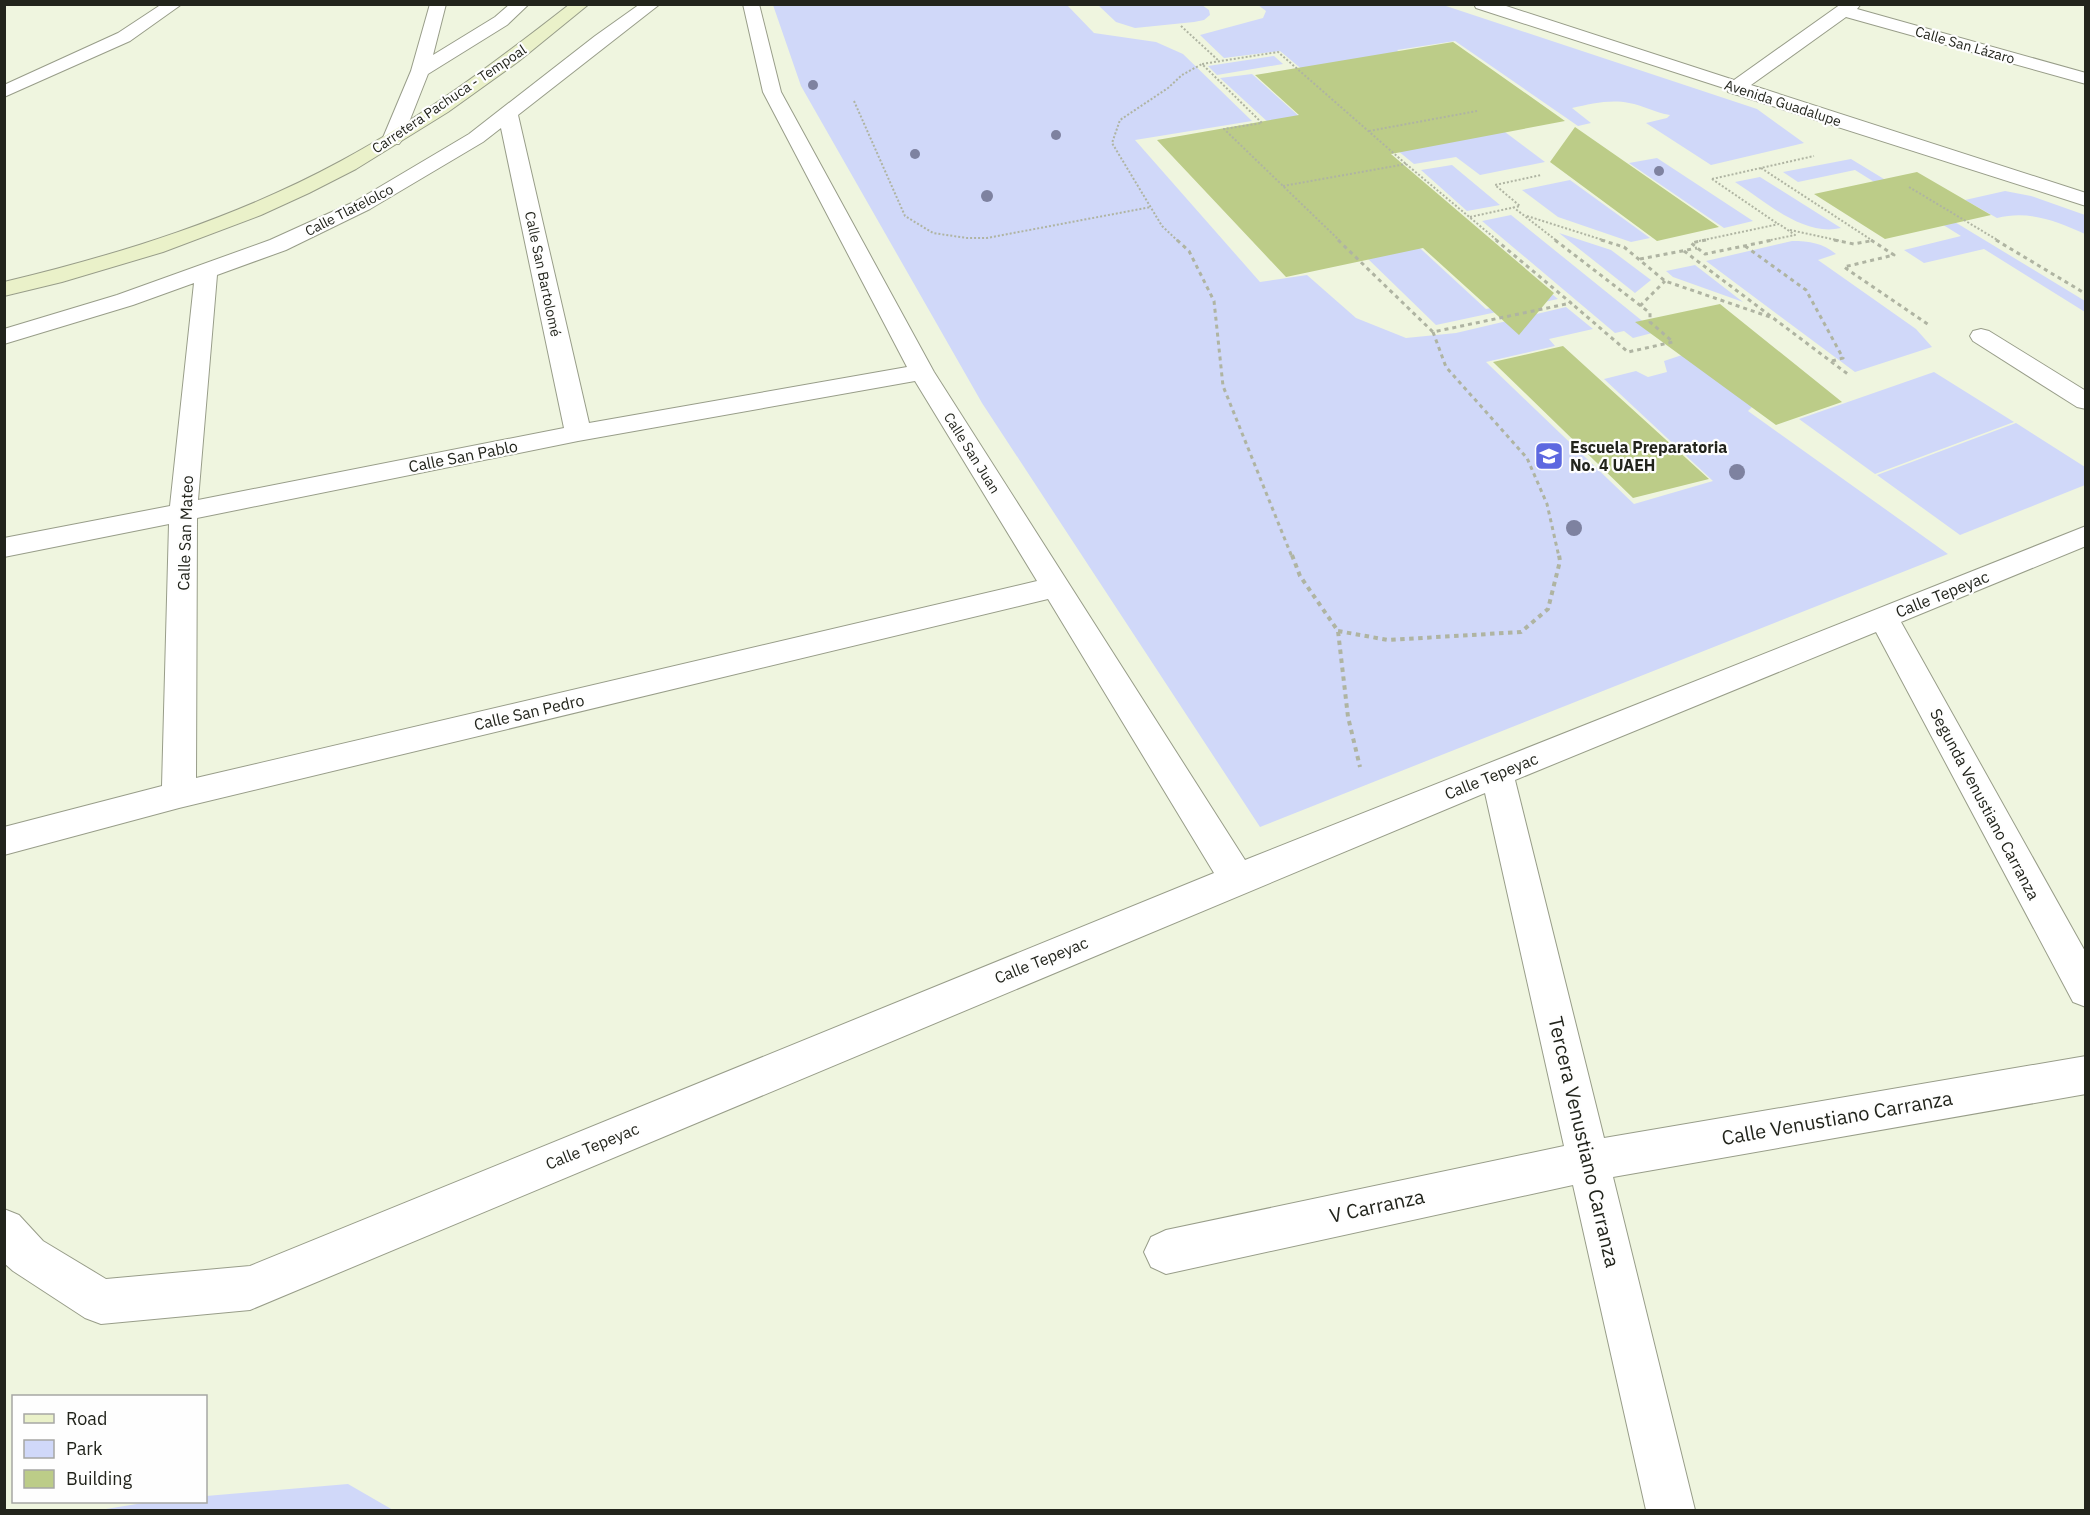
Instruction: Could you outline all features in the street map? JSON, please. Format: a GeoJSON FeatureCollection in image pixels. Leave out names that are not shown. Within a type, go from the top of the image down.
{"type":"FeatureCollection","features":[{"type":"Feature","properties":{"kind":"main road","name":"Carretera Pachuca - Tempoal"},"geometry":{"type":"LineString","coordinates":[[4,289],[147,250],[247,212],[338,170],[392,140],[460,94],[581,4]]}},
{"type":"Feature","properties":{"kind":"street"},"geometry":{"type":"LineString","coordinates":[[392,140],[420,71],[438,4]]}},
{"type":"Feature","properties":{"kind":"street"},"geometry":{"type":"LineString","coordinates":[[420,71],[501,21],[521,4]]}},
{"type":"Feature","properties":{"kind":"street","name":"Calle Tlatelolco"},"geometry":{"type":"LineString","coordinates":[[4,337],[125,300],[206,272],[278,245],[363,205],[476,138],[601,40],[652,4]]}},
{"type":"Feature","properties":{"kind":"street","name":"Calle San Juan"},"geometry":{"type":"LineString","coordinates":[[751,4],[772,92],[922,372],[1238,879]]}},
{"type":"Feature","properties":{"kind":"street","name":"Avenida Guadalupe"},"geometry":{"type":"LineString","coordinates":[[1482,4],[2085,200]]}},
{"type":"Feature","properties":{"kind":"street"},"geometry":{"type":"LineString","coordinates":[[4,92],[124,37],[178,6]]}},
{"type":"Feature","properties":{"kind":"street"},"geometry":{"type":"LineString","coordinates":[[1735,88],[1848,8]]}},
{"type":"Feature","properties":{"kind":"street","name":"Calle San Lázaro"},"geometry":{"type":"LineString","coordinates":[[1848,8],[2085,79]]}},
{"type":"Feature","properties":{"kind":"street"},"geometry":{"type":"LineString","coordinates":[[4,73],[48,73]]}},
{"type":"Feature","properties":{"kind":"street","name":"Calle San Bartolomé"},"geometry":{"type":"LineString","coordinates":[[508,114],[578,433]]}},
{"type":"Feature","properties":{"kind":"street","name":"Calle San Mateo"},"geometry":{"type":"LineString","coordinates":[[179,795],[183,513],[206,272]]}},
{"type":"Feature","properties":{"kind":"street","name":"Calle San Pablo"},"geometry":{"type":"LineString","coordinates":[[4,548],[578,433],[922,372]]}},
{"type":"Feature","properties":{"kind":"street","name":"Calle Tepeyac"},"geometry":{"type":"LineString","coordinates":[[4,1230],[28,1256],[101,1302],[250,1288],[1238,879],[2085,535]]}},
{"type":"Feature","properties":{"kind":"street","name":"Calle San Pedro"},"geometry":{"type":"LineString","coordinates":[[4,842],[179,795],[1056,587]]}},
{"type":"Feature","properties":{"kind":"street","name":"Segunda Venustiano Carranza"},"geometry":{"type":"LineString","coordinates":[[1884,618],[2085,990]]}},
{"type":"Feature","properties":{"kind":"street","name":"Tercera Venustiano Carranza"},"geometry":{"type":"LineString","coordinates":[[1497,774],[1671,1510]]}},
{"type":"Feature","properties":{"kind":"street","name":"Calle Venustiano Carranza"},"geometry":{"type":"LineString","coordinates":[[1588,1161],[2085,1075]]}},
{"type":"Feature","properties":{"kind":"street","name":"V Carranza"},"geometry":{"type":"LineString","coordinates":[[1166,1252],[1588,1161]]}},
{"type":"Feature","properties":{"kind":"lane"},"geometry":{"type":"LineString","coordinates":[[1981,336],[2085,402]]}},
{"type":"Feature","properties":{"kind":"path"},"geometry":{"type":"LineString","coordinates":[[1181,26],[1220,62]]}},
{"type":"Feature","properties":{"kind":"path"},"geometry":{"type":"LineString","coordinates":[[1360,767],[1348,717],[1338,632],[1300,576],[1223,386],[1214,301],[1189,251],[1162,226],[1112,143],[1120,120],[1168,88],[1182,75],[1202,64],[1278,52],[1628,352],[1672,342],[1650,322],[1650,313],[1513,207]]}},
{"type":"Feature","properties":{"kind":"path"},"geometry":{"type":"LineString","coordinates":[[1202,64],[1262,123],[1224,129],[1433,332],[1446,367],[1527,458],[1547,504],[1560,561],[1548,609],[1521,632],[1388,640],[1338,632]]}},
{"type":"Feature","properties":{"kind":"path"},"geometry":{"type":"LineString","coordinates":[[854,101],[905,216],[933,233],[967,238],[987,238],[1151,207]]}},
{"type":"Feature","properties":{"kind":"path"},"geometry":{"type":"LineString","coordinates":[[1368,131],[1477,111]]}},
{"type":"Feature","properties":{"kind":"path"},"geometry":{"type":"LineString","coordinates":[[1779,224],[1691,243],[1705,254],[1795,235],[1779,224],[1712,179],[1814,156]]}},
{"type":"Feature","properties":{"kind":"path"},"geometry":{"type":"LineString","coordinates":[[1283,186],[1406,164]]}},
{"type":"Feature","properties":{"kind":"path"},"geometry":{"type":"LineString","coordinates":[[1761,168],[1894,255],[1844,267],[1929,325]]}},
{"type":"Feature","properties":{"kind":"path"},"geometry":{"type":"LineString","coordinates":[[1469,217],[1520,206],[1495,185],[1541,175]]}},
{"type":"Feature","properties":{"kind":"path"},"geometry":{"type":"LineString","coordinates":[[1903,183],[2085,294]]}},
{"type":"Feature","properties":{"kind":"path"},"geometry":{"type":"LineString","coordinates":[[1524,215],[1624,248],[1665,280],[1773,318]]}},
{"type":"Feature","properties":{"kind":"path"},"geometry":{"type":"LineString","coordinates":[[1786,229],[1854,244],[1871,240]]}},
{"type":"Feature","properties":{"kind":"path"},"geometry":{"type":"LineString","coordinates":[[1745,246],[1806,290],[1843,358],[1831,362]]}},
{"type":"Feature","properties":{"kind":"path"},"geometry":{"type":"LineString","coordinates":[[1639,260],[1697,248]]}},
{"type":"Feature","properties":{"kind":"path"},"geometry":{"type":"LineString","coordinates":[[1684,251],[1849,375]]}},
{"type":"Feature","properties":{"kind":"path"},"geometry":{"type":"LineString","coordinates":[[1640,306],[1665,280]]}},
{"type":"Feature","properties":{"kind":"path"},"geometry":{"type":"LineString","coordinates":[[1433,332],[1571,303]]}},
{"type":"Feature","properties":{"kind":"green space"},"geometry":{"type":"Polygon","coordinates":[[[773,5],[1067,5],[1094,33],[1156,42],[1183,54],[1252,121],[1135,140],[1260,282],[1307,275],[1356,318],[1406,338],[1456,333],[1566,307],[1593,329],[1549,339],[1555,346],[1486,362],[1634,504],[1713,481],[1604,379],[1636,371],[1648,377],[1667,372],[1664,361],[1691,352],[1754,405],[1748,411],[1948,554],[1260,827],[982,403],[801,86],[773,5]]]}},
{"type":"Feature","properties":{"kind":"green space"},"geometry":{"type":"Polygon","coordinates":[[[1098,5],[1202,5],[1209,10],[1210,15],[1204,20],[1194,22],[1135,28],[1116,22],[1098,5]]]}},
{"type":"Feature","properties":{"kind":"green space"},"geometry":{"type":"Polygon","coordinates":[[[1258,5],[1443,5],[1757,109],[1804,143],[1711,165],[1646,123],[1667,118],[1670,115],[1629,103],[1600,103],[1572,108],[1591,123],[1578,126],[1455,41],[1397,50],[1471,107],[1372,128],[1280,51],[1224,58],[1200,35],[1263,18],[1266,11],[1258,5]]]}},
{"type":"Feature","properties":{"kind":"green space"},"geometry":{"type":"Polygon","coordinates":[[[1274,56],[1283,64],[1217,75],[1208,66],[1274,56]]]}},
{"type":"Feature","properties":{"kind":"green space"},"geometry":{"type":"Polygon","coordinates":[[[1252,74],[1358,169],[1270,124],[1220,78],[1252,74]]]}},
{"type":"Feature","properties":{"kind":"green space"},"geometry":{"type":"Polygon","coordinates":[[[1481,114],[1545,162],[1480,175],[1456,157],[1414,164],[1376,133],[1481,114]]]}},
{"type":"Feature","properties":{"kind":"green space"},"geometry":{"type":"Polygon","coordinates":[[[1657,158],[1753,221],[1724,228],[1629,163],[1657,158]]]}},
{"type":"Feature","properties":{"kind":"green space"},"geometry":{"type":"Polygon","coordinates":[[[1851,159],[2085,301],[2085,312],[1984,249],[1924,263],[1904,250],[1961,236],[1855,170],[1798,182],[1783,172],[1851,159]]]}},
{"type":"Feature","properties":{"kind":"green space"},"geometry":{"type":"Polygon","coordinates":[[[1452,165],[1500,205],[1467,211],[1421,170],[1452,165]]]}},
{"type":"Feature","properties":{"kind":"green space"},"geometry":{"type":"Polygon","coordinates":[[[1760,177],[1841,228],[1813,227],[1785,216],[1735,182],[1760,177]]]}},
{"type":"Feature","properties":{"kind":"green space"},"geometry":{"type":"Polygon","coordinates":[[[1345,179],[1486,309],[1553,295],[1558,299],[1436,325],[1296,189],[1345,179]]]}},
{"type":"Feature","properties":{"kind":"green space"},"geometry":{"type":"Polygon","coordinates":[[[1570,180],[1650,238],[1631,242],[1558,217],[1522,190],[1570,180]]]}},
{"type":"Feature","properties":{"kind":"green space"},"geometry":{"type":"Polygon","coordinates":[[[2005,191],[2031,196],[2085,215],[2085,234],[2053,221],[2031,216],[1997,218],[1965,200],[2005,191]]]}},
{"type":"Feature","properties":{"kind":"green space"},"geometry":{"type":"Polygon","coordinates":[[[1511,215],[1656,332],[1633,338],[1624,331],[1615,333],[1482,221],[1511,215]]]}},
{"type":"Feature","properties":{"kind":"green space"},"geometry":{"type":"Polygon","coordinates":[[[1559,233],[1611,250],[1651,280],[1635,293],[1559,233]]]}},
{"type":"Feature","properties":{"kind":"green space"},"geometry":{"type":"Polygon","coordinates":[[[1792,241],[1816,243],[1836,254],[1818,260],[1916,329],[1932,347],[1855,372],[1706,261],[1792,241]]]}},
{"type":"Feature","properties":{"kind":"green space"},"geometry":{"type":"Polygon","coordinates":[[[1695,265],[1743,302],[1673,277],[1666,271],[1695,265]]]}},
{"type":"Feature","properties":{"kind":"green space"},"geometry":{"type":"Polygon","coordinates":[[[1934,372],[2014,422],[1875,474],[1799,419],[1934,372]]]}},
{"type":"Feature","properties":{"kind":"green space"},"geometry":{"type":"Polygon","coordinates":[[[2016,423],[2085,467],[2085,485],[1960,535],[1877,475],[2016,423]]]}},
{"type":"Feature","properties":{"kind":"green space"},"geometry":{"type":"Polygon","coordinates":[[[348,1484],[393,1510],[100,1510],[143,1503],[207,1503],[207,1496],[348,1484]]]}},
{"type":"Feature","properties":{"kind":"building"},"geometry":{"type":"Polygon","coordinates":[[[1453,42],[1565,121],[1391,154],[1554,293],[1519,335],[1423,248],[1286,277],[1157,140],[1299,115],[1255,75],[1453,42]]]}},
{"type":"Feature","properties":{"kind":"building"},"geometry":{"type":"Polygon","coordinates":[[[1575,127],[1719,227],[1657,241],[1550,162],[1575,127]]]}},
{"type":"Feature","properties":{"kind":"building"},"geometry":{"type":"Polygon","coordinates":[[[1917,172],[1991,215],[1885,239],[1814,194],[1917,172]]]}},
{"type":"Feature","properties":{"kind":"building"},"geometry":{"type":"Polygon","coordinates":[[[1720,304],[1842,402],[1776,425],[1635,322],[1720,304]]]}},
{"type":"Feature","properties":{"kind":"building"},"geometry":{"type":"Polygon","coordinates":[[[1563,346],[1709,479],[1633,498],[1493,362],[1563,346]]]}},
{"type":"Feature","properties":{"kind":"place","name":"Escuela Preparatoria No. 4 UAEH"},"geometry":{"type":"Point","coordinates":[1549,456]}}]}
